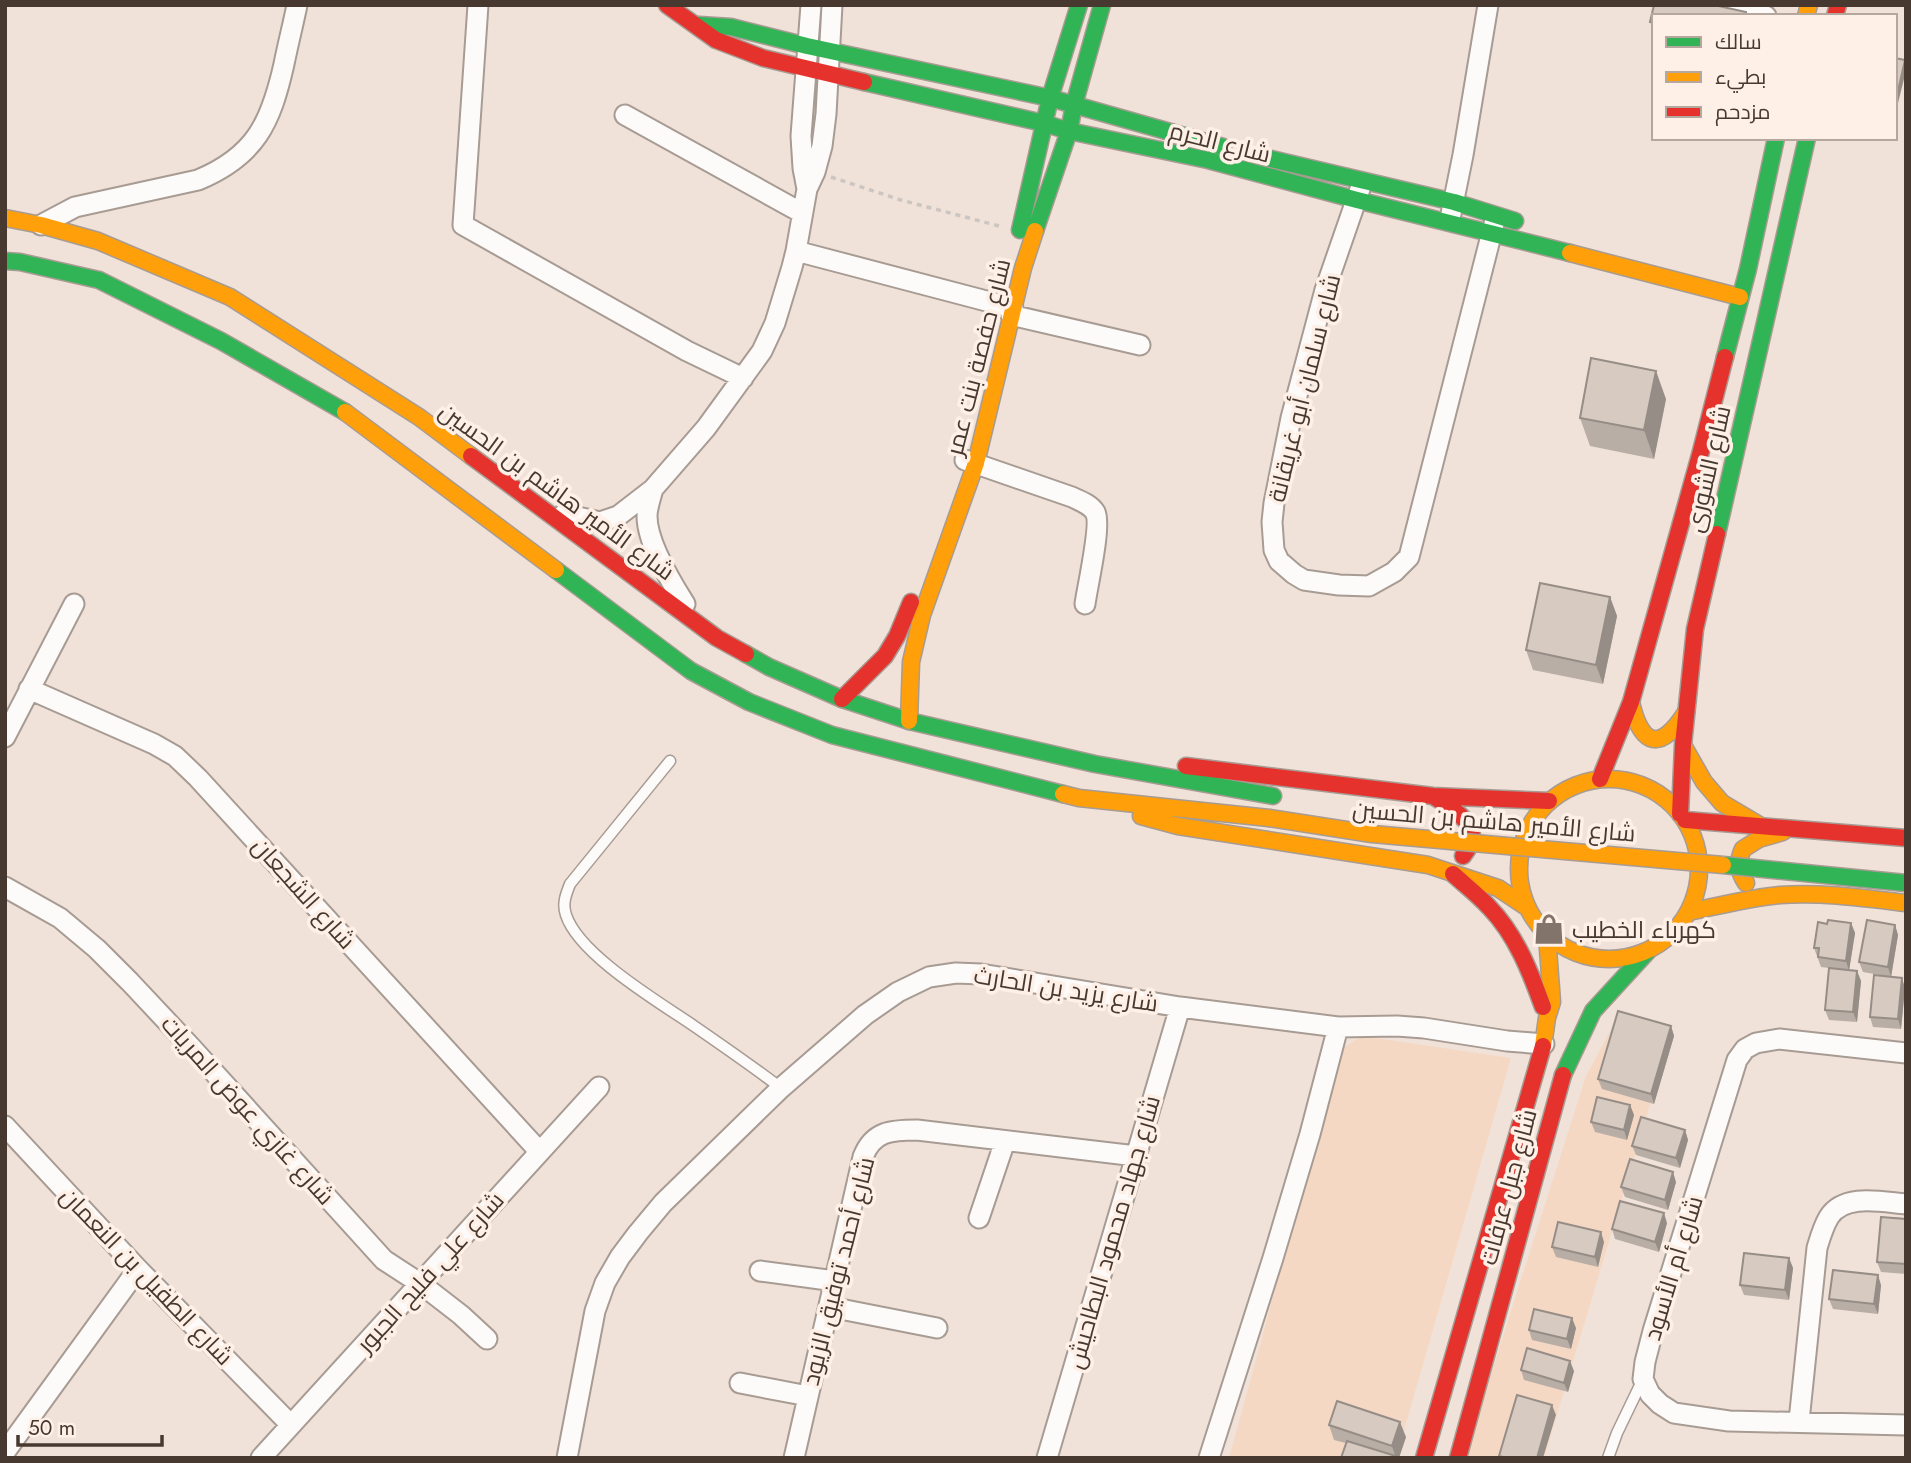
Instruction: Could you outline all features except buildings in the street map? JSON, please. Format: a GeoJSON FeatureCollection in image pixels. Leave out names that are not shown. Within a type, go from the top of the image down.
{"type":"FeatureCollection","features":[{"type":"Feature","properties":{"kind":"main road","name":"شارع الحرم"},"geometry":{"type":"LineString","coordinates":[[667,5],[716,40],[764,58],[805,69],[1069,131],[1210,152],[1243,152],[1449,222],[1535,226]]}},
{"type":"Feature","properties":{"kind":"main road","name":"شارع حفصة بنت عمر"},"geometry":{"type":"LineString","coordinates":[[1009,309],[1019,231],[1043,123],[1079,5]]}},
{"type":"Feature","properties":{"kind":"main road","name":"شارع حفصة بنت عمر"},"geometry":{"type":"LineString","coordinates":[[909,721],[911,662],[922,615],[970,461],[1009,309],[1069,131],[1102,5]]}},
{"type":"Feature","properties":{"kind":"main road","name":"شارع الحرم"},"geometry":{"type":"LineString","coordinates":[[693,25],[731,27],[1049,98],[1210,152],[1359,191],[1454,202],[1494,224],[1738,286]]}},
{"type":"Feature","properties":{"kind":"main road","name":"شارع الشورى"},"geometry":{"type":"LineString","coordinates":[[1600,779],[1631,702],[1700,455],[1738,286],[1748,269],[1776,140]]}},
{"type":"Feature","properties":{"kind":"main road","name":"شارع الشورى"},"geometry":{"type":"LineString","coordinates":[[1683,817],[1683,745],[1695,629],[1807,140]]}},
{"type":"Feature","properties":{"kind":"main road","name":"شارع الأمير هاشم بن الحسين"},"geometry":{"type":"LineString","coordinates":[[5,218],[98,241],[230,297],[419,417],[717,638],[769,667],[842,699],[909,721],[1095,764],[1280,797]]}},
{"type":"Feature","properties":{"kind":"main road","name":"شارع الأمير هاشم بن الحسين"},"geometry":{"type":"LineString","coordinates":[[5,261],[99,280],[221,341],[343,410],[691,671],[749,702],[832,735],[1178,826],[1428,864],[1498,888],[1525,906]]}},
{"type":"Feature","properties":{"kind":"main road","name":"شارع حفصة بنت عمر"},"geometry":{"type":"LineString","coordinates":[[842,699],[885,656],[897,636],[970,461]]}},
{"type":"Feature","properties":{"kind":"main road"},"geometry":{"type":"LineString","coordinates":[[1631,702],[1638,728],[1652,740],[1674,731],[1686,712]]}},
{"type":"Feature","properties":{"kind":"main road"},"geometry":{"type":"LineString","coordinates":[[1683,745],[1704,782],[1722,803],[1759,825]]}},
{"type":"Feature","properties":{"kind":"main road","name":"شارع الأمير هاشم بن الحسين"},"geometry":{"type":"LineString","coordinates":[[1095,764],[1198,766],[1433,796],[1549,801]]}},
{"type":"Feature","properties":{"kind":"main road"},"geometry":{"type":"LineString","coordinates":[[1600,779],[1623,780],[1645,786],[1664,798],[1683,817],[1695,842],[1699,866],[1697,890],[1688,912],[1671,934],[1648,951],[1613,960],[1578,954],[1547,936],[1534,922],[1525,906],[1518,868],[1526,831],[1549,801],[1573,786],[1600,779]]}},
{"type":"Feature","properties":{"kind":"main road"},"geometry":{"type":"LineString","coordinates":[[1428,864],[1456,861],[1471,848],[1474,836],[1465,819],[1433,796]]}},
{"type":"Feature","properties":{"kind":"main road","name":"شارع الأمير هاشم بن الحسين"},"geometry":{"type":"LineString","coordinates":[[1079,798],[1269,818],[1372,834],[1906,883]]}},
{"type":"Feature","properties":{"kind":"main road"},"geometry":{"type":"LineString","coordinates":[[1683,817],[1906,838]]}},
{"type":"Feature","properties":{"kind":"main road","name":"شارع الأمير هاشم بن الحسين"},"geometry":{"type":"LineString","coordinates":[[1445,820],[1486,824]]}},
{"type":"Feature","properties":{"kind":"main road","name":"شارع الأمير هاشم بن الحسين"},"geometry":{"type":"LineString","coordinates":[[1513,826],[1540,829]]}},
{"type":"Feature","properties":{"kind":"main road"},"geometry":{"type":"LineString","coordinates":[[1763,897],[1749,886],[1740,873],[1738,863],[1743,849],[1759,839],[1794,829]]}},
{"type":"Feature","properties":{"kind":"main road"},"geometry":{"type":"LineString","coordinates":[[1676,840],[1784,850]]}},
{"type":"Feature","properties":{"kind":"main road"},"geometry":{"type":"LineString","coordinates":[[1453,874],[1492,909],[1512,936],[1532,976],[1569,1007]]}},
{"type":"Feature","properties":{"kind":"main road"},"geometry":{"type":"LineString","coordinates":[[1688,912],[1763,897],[1868,898],[1906,903]]}},
{"type":"Feature","properties":{"kind":"main road","name":"شارع جبل عرفات"},"geometry":{"type":"LineString","coordinates":[[1458,1458],[1561,1080],[1580,1036],[1547,936]]}},
{"type":"Feature","properties":{"kind":"main road","name":"شارع جبل عرفات"},"geometry":{"type":"LineString","coordinates":[[1424,1458],[1544,1044],[1569,1007],[1648,951]]}},
{"type":"Feature","properties":{"kind":"street"},"geometry":{"type":"LineString","coordinates":[[41,225],[75,207],[198,180],[213,174],[240,156],[261,131],[272,108],[297,5]]}},
{"type":"Feature","properties":{"kind":"street"},"geometry":{"type":"LineString","coordinates":[[478,5],[463,225],[687,351],[743,378]]}},
{"type":"Feature","properties":{"kind":"street"},"geometry":{"type":"LineString","coordinates":[[811,5],[801,136],[803,168],[811,181]]}},
{"type":"Feature","properties":{"kind":"street"},"geometry":{"type":"LineString","coordinates":[[540,506],[600,522],[618,516],[653,489],[706,428],[761,351],[775,323],[796,251],[802,213],[822,146],[832,5]]}},
{"type":"Feature","properties":{"kind":"street"},"geometry":{"type":"LineString","coordinates":[[1449,222],[1488,5]]}},
{"type":"Feature","properties":{"kind":"street"},"geometry":{"type":"LineString","coordinates":[[1729,5],[1759,14]]}},
{"type":"Feature","properties":{"kind":"street"},"geometry":{"type":"LineString","coordinates":[[625,115],[802,213]]}},
{"type":"Feature","properties":{"kind":"street","name":"شارع سلمان أبو غريقانة"},"geometry":{"type":"LineString","coordinates":[[1359,191],[1321,303],[1291,418],[1274,503],[1272,522],[1279,561],[1304,580],[1369,586],[1394,572],[1409,557],[1494,224]]}},
{"type":"Feature","properties":{"kind":"street"},"geometry":{"type":"LineString","coordinates":[[796,251],[1140,345]]}},
{"type":"Feature","properties":{"kind":"street"},"geometry":{"type":"LineString","coordinates":[[970,461],[1072,497],[1095,512],[1097,522],[1085,604]]}},
{"type":"Feature","properties":{"kind":"street"},"geometry":{"type":"LineString","coordinates":[[653,489],[647,516],[653,542],[666,574],[696,622]]}},
{"type":"Feature","properties":{"kind":"street"},"geometry":{"type":"LineString","coordinates":[[5,737],[74,604]]}},
{"type":"Feature","properties":{"kind":"street","name":"شارع الشجعان"},"geometry":{"type":"LineString","coordinates":[[29,689],[175,756],[539,1151]]}},
{"type":"Feature","properties":{"kind":"street","name":"شارع غازي عوض المريات"},"geometry":{"type":"LineString","coordinates":[[5,887],[60,918],[97,949],[191,1047],[384,1260],[421,1284],[487,1339]]}},
{"type":"Feature","properties":{"kind":"street","name":"شارع يزيد بن الحارث"},"geometry":{"type":"LineString","coordinates":[[567,1458],[595,1311],[605,1283],[620,1257],[663,1203],[781,1088],[865,1015],[898,992],[929,977],[956,973],[981,974],[1180,1007],[1338,1027],[1424,1028],[1544,1044]]}},
{"type":"Feature","properties":{"kind":"street","name":"شارع جهاد محمود البطاحيش"},"geometry":{"type":"LineString","coordinates":[[1047,1458],[1180,1007]]}},
{"type":"Feature","properties":{"kind":"street"},"geometry":{"type":"LineString","coordinates":[[1209,1458],[1273,1258],[1338,1027]]}},
{"type":"Feature","properties":{"kind":"street","name":"شارع أم الأسود"},"geometry":{"type":"LineString","coordinates":[[1643,1379],[1653,1331],[1737,1060],[1745,1049],[1756,1043],[1779,1039],[1906,1053]]}},
{"type":"Feature","properties":{"kind":"street","name":"شارع علي فليح الجبور"},"geometry":{"type":"LineString","coordinates":[[261,1458],[599,1087]]}},
{"type":"Feature","properties":{"kind":"street","name":"شارع الطفيل بن النعمان"},"geometry":{"type":"LineString","coordinates":[[5,1126],[138,1269],[290,1424]]}},
{"type":"Feature","properties":{"kind":"street","name":"شارع أحمد توفيق الزيود"},"geometry":{"type":"LineString","coordinates":[[794,1458],[863,1157],[874,1139],[897,1130],[917,1130],[1136,1156]]}},
{"type":"Feature","properties":{"kind":"street"},"geometry":{"type":"LineString","coordinates":[[979,1218],[1005,1141]]}},
{"type":"Feature","properties":{"kind":"street"},"geometry":{"type":"LineString","coordinates":[[1798,1421],[1817,1248],[1822,1230],[1830,1215],[1853,1202],[1870,1200],[1906,1204]]}},
{"type":"Feature","properties":{"kind":"street"},"geometry":{"type":"LineString","coordinates":[[5,1452],[14,1423],[138,1269]]}},
{"type":"Feature","properties":{"kind":"street"},"geometry":{"type":"LineString","coordinates":[[760,1271],[835,1281]]}},
{"type":"Feature","properties":{"kind":"street"},"geometry":{"type":"LineString","coordinates":[[830,1307],[937,1328]]}},
{"type":"Feature","properties":{"kind":"street"},"geometry":{"type":"LineString","coordinates":[[1643,1379],[1650,1394],[1674,1413],[1729,1421],[1906,1425]]}},
{"type":"Feature","properties":{"kind":"street"},"geometry":{"type":"LineString","coordinates":[[740,1383],[808,1396]]}},
{"type":"Feature","properties":{"kind":"lane"},"geometry":{"type":"LineString","coordinates":[[670,761],[570,884],[564,898],[565,914],[584,943],[614,971],[781,1088]]}},
{"type":"Feature","properties":{"kind":"lane"},"geometry":{"type":"LineString","coordinates":[[1608,1458],[1643,1379]]}},
{"type":"Feature","properties":{"kind":"path"},"geometry":{"type":"LineString","coordinates":[[811,181],[901,200],[1019,231]]}},
{"type":"Feature","properties":{"kind":"shaded area"},"geometry":{"type":"Polygon","coordinates":[[[1616,1020],[1670,1038],[1544,1458],[1464,1458],[1586,1076],[1616,1020]]]}},
{"type":"Feature","properties":{"kind":"shaded area"},"geometry":{"type":"Polygon","coordinates":[[[1362,1036],[1511,1058],[1396,1458],[1229,1458],[1341,1049],[1362,1036]]]}},
{"type":"Feature","properties":{"kind":"traffic: fast"},"geometry":{"type":"LineString","coordinates":[[1020,230],[1050,98],[1079,5]]}},
{"type":"Feature","properties":{"kind":"traffic: fast"},"geometry":{"type":"LineString","coordinates":[[1035,231],[1069,131],[1102,5]]}},
{"type":"Feature","properties":{"kind":"traffic: fast"},"geometry":{"type":"LineString","coordinates":[[699,25],[731,27],[1050,98],[1223,147]]}},
{"type":"Feature","properties":{"kind":"traffic: fast"},"geometry":{"type":"LineString","coordinates":[[864,82],[1069,131],[1208,160],[1570,253]]}},
{"type":"Feature","properties":{"kind":"traffic: fast"},"geometry":{"type":"LineString","coordinates":[[1725,357],[1748,269],[1776,140]]}},
{"type":"Feature","properties":{"kind":"traffic: fast"},"geometry":{"type":"LineString","coordinates":[[1717,534],[1807,140]]}},
{"type":"Feature","properties":{"kind":"traffic: fast"},"geometry":{"type":"LineString","coordinates":[[1267,158],[1454,202],[1515,221]]}},
{"type":"Feature","properties":{"kind":"traffic: fast"},"geometry":{"type":"LineString","coordinates":[[5,261],[99,280],[221,341],[345,412]]}},
{"type":"Feature","properties":{"kind":"traffic: fast"},"geometry":{"type":"LineString","coordinates":[[556,570],[691,671],[749,702],[832,735],[1063,794]]}},
{"type":"Feature","properties":{"kind":"traffic: fast"},"geometry":{"type":"LineString","coordinates":[[746,654],[842,699],[909,721],[1095,764],[1273,796]]}},
{"type":"Feature","properties":{"kind":"traffic: fast"},"geometry":{"type":"LineString","coordinates":[[1723,865],[1906,883]]}},
{"type":"Feature","properties":{"kind":"traffic: fast"},"geometry":{"type":"LineString","coordinates":[[1563,1075],[1593,1011],[1648,951]]}},
{"type":"Feature","properties":{"kind":"traffic: slow"},"geometry":{"type":"LineString","coordinates":[[1807,14],[1809,5]]}},
{"type":"Feature","properties":{"kind":"traffic: slow"},"geometry":{"type":"LineString","coordinates":[[5,218],[98,241],[230,297],[419,417],[471,456]]}},
{"type":"Feature","properties":{"kind":"traffic: slow"},"geometry":{"type":"LineString","coordinates":[[909,721],[911,662],[922,615],[976,463],[1023,268],[1035,231]]}},
{"type":"Feature","properties":{"kind":"traffic: slow"},"geometry":{"type":"LineString","coordinates":[[1570,253],[1740,297]]}},
{"type":"Feature","properties":{"kind":"traffic: slow"},"geometry":{"type":"LineString","coordinates":[[345,412],[556,570]]}},
{"type":"Feature","properties":{"kind":"traffic: slow"},"geometry":{"type":"LineString","coordinates":[[1631,702],[1640,728],[1653,739],[1668,734],[1686,712]]}},
{"type":"Feature","properties":{"kind":"traffic: slow"},"geometry":{"type":"LineString","coordinates":[[1684,747],[1704,782],[1722,803],[1759,825]]}},
{"type":"Feature","properties":{"kind":"traffic: slow"},"geometry":{"type":"LineString","coordinates":[[1609,779],[1643,786],[1659,794],[1672,806],[1684,819],[1692,835],[1699,869],[1692,903],[1684,919],[1672,932],[1659,944],[1643,952],[1609,959],[1575,952],[1559,944],[1546,932],[1534,919],[1526,903],[1519,869],[1526,835],[1534,819],[1546,806],[1559,794],[1575,786],[1609,779]]}},
{"type":"Feature","properties":{"kind":"traffic: slow"},"geometry":{"type":"LineString","coordinates":[[1063,794],[1079,798],[1269,818]]}},
{"type":"Feature","properties":{"kind":"traffic: slow"},"geometry":{"type":"LineString","coordinates":[[1141,816],[1178,826],[1428,865],[1498,888],[1525,906]]}},
{"type":"Feature","properties":{"kind":"traffic: slow"},"geometry":{"type":"LineString","coordinates":[[1269,818],[1372,834],[1723,865]]}},
{"type":"Feature","properties":{"kind":"traffic: slow"},"geometry":{"type":"LineString","coordinates":[[1746,883],[1739,866],[1743,849],[1759,839],[1783,832]]}},
{"type":"Feature","properties":{"kind":"traffic: slow"},"geometry":{"type":"LineString","coordinates":[[1688,912],[1757,898],[1796,894],[1906,903]]}},
{"type":"Feature","properties":{"kind":"traffic: slow"},"geometry":{"type":"LineString","coordinates":[[1543,1046],[1552,1002],[1547,936]]}},
{"type":"Feature","properties":{"kind":"traffic: jam"},"geometry":{"type":"LineString","coordinates":[[667,5],[716,40],[763,58],[864,82]]}},
{"type":"Feature","properties":{"kind":"traffic: jam"},"geometry":{"type":"LineString","coordinates":[[1836,14],[1838,5]]}},
{"type":"Feature","properties":{"kind":"traffic: jam"},"geometry":{"type":"LineString","coordinates":[[1600,779],[1631,702],[1725,357]]}},
{"type":"Feature","properties":{"kind":"traffic: jam"},"geometry":{"type":"LineString","coordinates":[[471,456],[717,638],[746,654]]}},
{"type":"Feature","properties":{"kind":"traffic: jam"},"geometry":{"type":"LineString","coordinates":[[1680,814],[1683,745],[1695,629],[1717,534]]}},
{"type":"Feature","properties":{"kind":"traffic: jam"},"geometry":{"type":"LineString","coordinates":[[842,699],[885,656],[897,636],[911,602]]}},
{"type":"Feature","properties":{"kind":"traffic: jam"},"geometry":{"type":"LineString","coordinates":[[1186,766],[1433,796],[1549,801]]}},
{"type":"Feature","properties":{"kind":"traffic: jam"},"geometry":{"type":"LineString","coordinates":[[1433,796],[1459,814],[1470,828],[1470,845],[1463,856]]}},
{"type":"Feature","properties":{"kind":"traffic: jam"},"geometry":{"type":"LineString","coordinates":[[1685,820],[1906,838]]}},
{"type":"Feature","properties":{"kind":"traffic: jam"},"geometry":{"type":"LineString","coordinates":[[1453,874],[1485,903],[1507,929],[1515,941],[1543,1007]]}},
{"type":"Feature","properties":{"kind":"traffic: jam"},"geometry":{"type":"LineString","coordinates":[[1424,1458],[1543,1046]]}},
{"type":"Feature","properties":{"kind":"traffic: jam"},"geometry":{"type":"LineString","coordinates":[[1458,1458],[1563,1075]]}},
{"type":"Feature","properties":{"kind":"place","name":"كهرباء الخطيب"},"geometry":{"type":"Point","coordinates":[1549,929]}}]}
